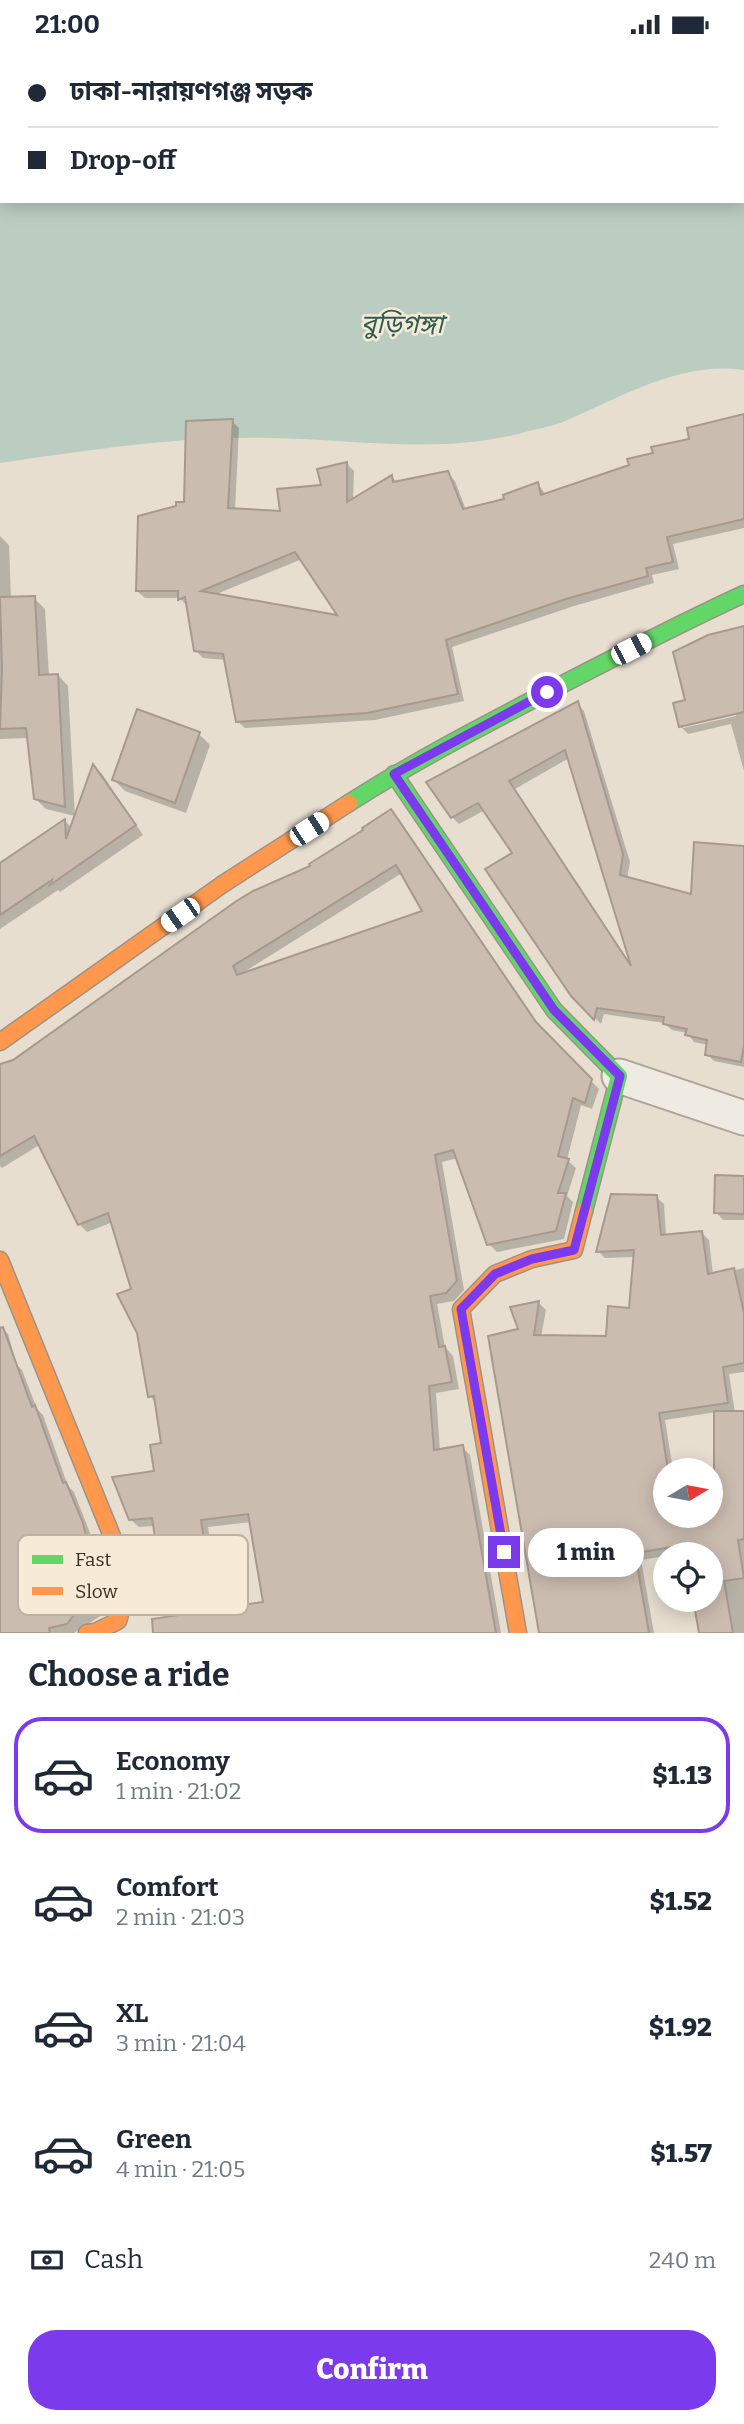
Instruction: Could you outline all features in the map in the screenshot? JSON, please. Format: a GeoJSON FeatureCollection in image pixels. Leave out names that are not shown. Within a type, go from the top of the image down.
{"type":"FeatureCollection","features":[{"type":"Feature","properties":{"kind":"main road"},"geometry":{"type":"LineString","coordinates":[[0,1042],[223,884],[394,774],[507,713],[744,594]]}},
{"type":"Feature","properties":{"kind":"main road"},"geometry":{"type":"LineString","coordinates":[[394,774],[554,1010],[620,1076],[574,1250],[532,1259],[495,1274],[461,1309],[518,1633]]}},
{"type":"Feature","properties":{"kind":"main road"},"geometry":{"type":"LineString","coordinates":[[0,1260],[112,1535]]}},
{"type":"Feature","properties":{"kind":"main road"},"geometry":{"type":"LineString","coordinates":[[87,1633],[118,1621],[120,1615]]}},
{"type":"Feature","properties":{"kind":"street"},"geometry":{"type":"LineString","coordinates":[[620,1076],[744,1118]]}},
{"type":"Feature","properties":{"kind":"water","name":"বুড়িগঙ্গা"},"geometry":{"type":"Polygon","coordinates":[[[0,203],[744,203],[744,370],[696,371],[673,376],[558,424],[490,440],[427,445],[269,438],[201,439],[0,463],[0,203]]]}},
{"type":"Feature","properties":{"kind":"building"},"geometry":{"type":"Polygon","coordinates":[[[744,414],[744,519],[667,537],[673,562],[646,568],[648,576],[566,599],[446,640],[458,694],[367,713],[236,722],[223,654],[194,651],[185,597],[178,600],[178,591],[136,591],[138,516],[176,506],[176,502],[184,502],[186,421],[233,419],[228,508],[280,511],[277,489],[321,485],[317,469],[347,462],[347,502],[392,475],[393,482],[448,471],[463,509],[504,499],[503,495],[538,482],[541,495],[629,465],[627,459],[653,453],[651,447],[689,439],[687,428],[744,414]],[[295,552],[201,591],[337,615],[295,552]]]}},
{"type":"Feature","properties":{"kind":"building"},"geometry":{"type":"Polygon","coordinates":[[[35,596],[39,675],[58,674],[65,807],[34,799],[26,728],[0,729],[0,597],[35,596]]]}},
{"type":"Feature","properties":{"kind":"building"},"geometry":{"type":"Polygon","coordinates":[[[744,626],[744,712],[679,727],[673,703],[685,700],[673,652],[708,635],[744,626]]]}},
{"type":"Feature","properties":{"kind":"building"},"geometry":{"type":"Polygon","coordinates":[[[578,701],[623,854],[620,875],[691,894],[694,842],[744,846],[744,1046],[741,1062],[705,1055],[707,1040],[685,1035],[687,1029],[663,1024],[664,1017],[597,1008],[594,1020],[571,996],[485,869],[512,853],[478,803],[451,818],[426,782],[578,701]],[[565,750],[509,781],[631,966],[565,750]]]}},
{"type":"Feature","properties":{"kind":"building"},"geometry":{"type":"Polygon","coordinates":[[[137,709],[200,732],[175,803],[112,780],[137,709]]]}},
{"type":"Feature","properties":{"kind":"building"},"geometry":{"type":"Polygon","coordinates":[[[93,764],[136,825],[50,885],[52,880],[0,915],[0,863],[65,819],[66,839],[93,764]]]}},
{"type":"Feature","properties":{"kind":"building"},"geometry":{"type":"Polygon","coordinates":[[[391,809],[536,1022],[592,1079],[585,1103],[573,1098],[558,1156],[569,1159],[558,1193],[566,1193],[556,1231],[487,1245],[453,1150],[435,1155],[457,1281],[446,1293],[430,1296],[439,1347],[445,1346],[452,1382],[429,1386],[434,1450],[463,1445],[496,1633],[153,1633],[152,1619],[179,1615],[248,1615],[248,1604],[263,1602],[248,1514],[201,1520],[203,1535],[155,1535],[152,1518],[129,1520],[112,1477],[154,1471],[150,1445],[161,1443],[154,1396],[148,1397],[137,1333],[117,1294],[131,1289],[108,1213],[78,1225],[34,1136],[0,1156],[0,1064],[13,1060],[235,902],[253,891],[310,866],[309,864],[363,830],[362,828],[391,809]],[[396,865],[233,966],[237,975],[422,911],[396,865]]]}},
{"type":"Feature","properties":{"kind":"building"},"geometry":{"type":"Polygon","coordinates":[[[715,1175],[744,1176],[744,1214],[714,1213],[715,1175]]]}},
{"type":"Feature","properties":{"kind":"building"},"geometry":{"type":"Polygon","coordinates":[[[611,1194],[657,1195],[661,1235],[702,1231],[708,1274],[734,1268],[744,1313],[744,1363],[723,1367],[728,1403],[659,1413],[666,1458],[653,1458],[653,1528],[723,1528],[723,1458],[714,1458],[714,1411],[744,1411],[744,1539],[738,1540],[744,1578],[724,1581],[733,1633],[699,1633],[695,1612],[723,1612],[723,1542],[653,1542],[653,1550],[635,1553],[649,1633],[539,1633],[488,1336],[518,1329],[510,1307],[539,1301],[534,1335],[606,1336],[608,1306],[629,1308],[634,1250],[596,1252],[611,1194]]]}},
{"type":"Feature","properties":{"kind":"building"},"geometry":{"type":"Polygon","coordinates":[[[3,1327],[32,1407],[35,1405],[63,1483],[66,1482],[86,1535],[18,1535],[18,1615],[74,1615],[67,1624],[49,1628],[50,1633],[0,1633],[0,1328],[3,1327]]]}},
{"type":"Feature","properties":{"kind":"traffic: fast"},"geometry":{"type":"LineString","coordinates":[[349,803],[481,727],[744,594]]}},
{"type":"Feature","properties":{"kind":"traffic: fast"},"geometry":{"type":"LineString","coordinates":[[394,774],[554,1010],[619,1076],[584,1211]]}},
{"type":"Feature","properties":{"kind":"traffic: slow"},"geometry":{"type":"LineString","coordinates":[[0,1042],[223,884],[349,803]]}},
{"type":"Feature","properties":{"kind":"traffic: slow"},"geometry":{"type":"LineString","coordinates":[[518,1633],[461,1309],[495,1274],[532,1259],[574,1250],[584,1211]]}},
{"type":"Feature","properties":{"kind":"traffic: slow"},"geometry":{"type":"LineString","coordinates":[[0,1260],[112,1535]]}},
{"type":"Feature","properties":{"kind":"traffic: slow"},"geometry":{"type":"LineString","coordinates":[[87,1633],[118,1621],[120,1615]]}},
{"type":"Feature","properties":{"kind":"route"},"geometry":{"type":"LineString","coordinates":[[504,1552],[461,1309],[495,1274],[532,1259],[574,1250],[620,1076],[554,1010],[394,774],[547,692]]}}]}
